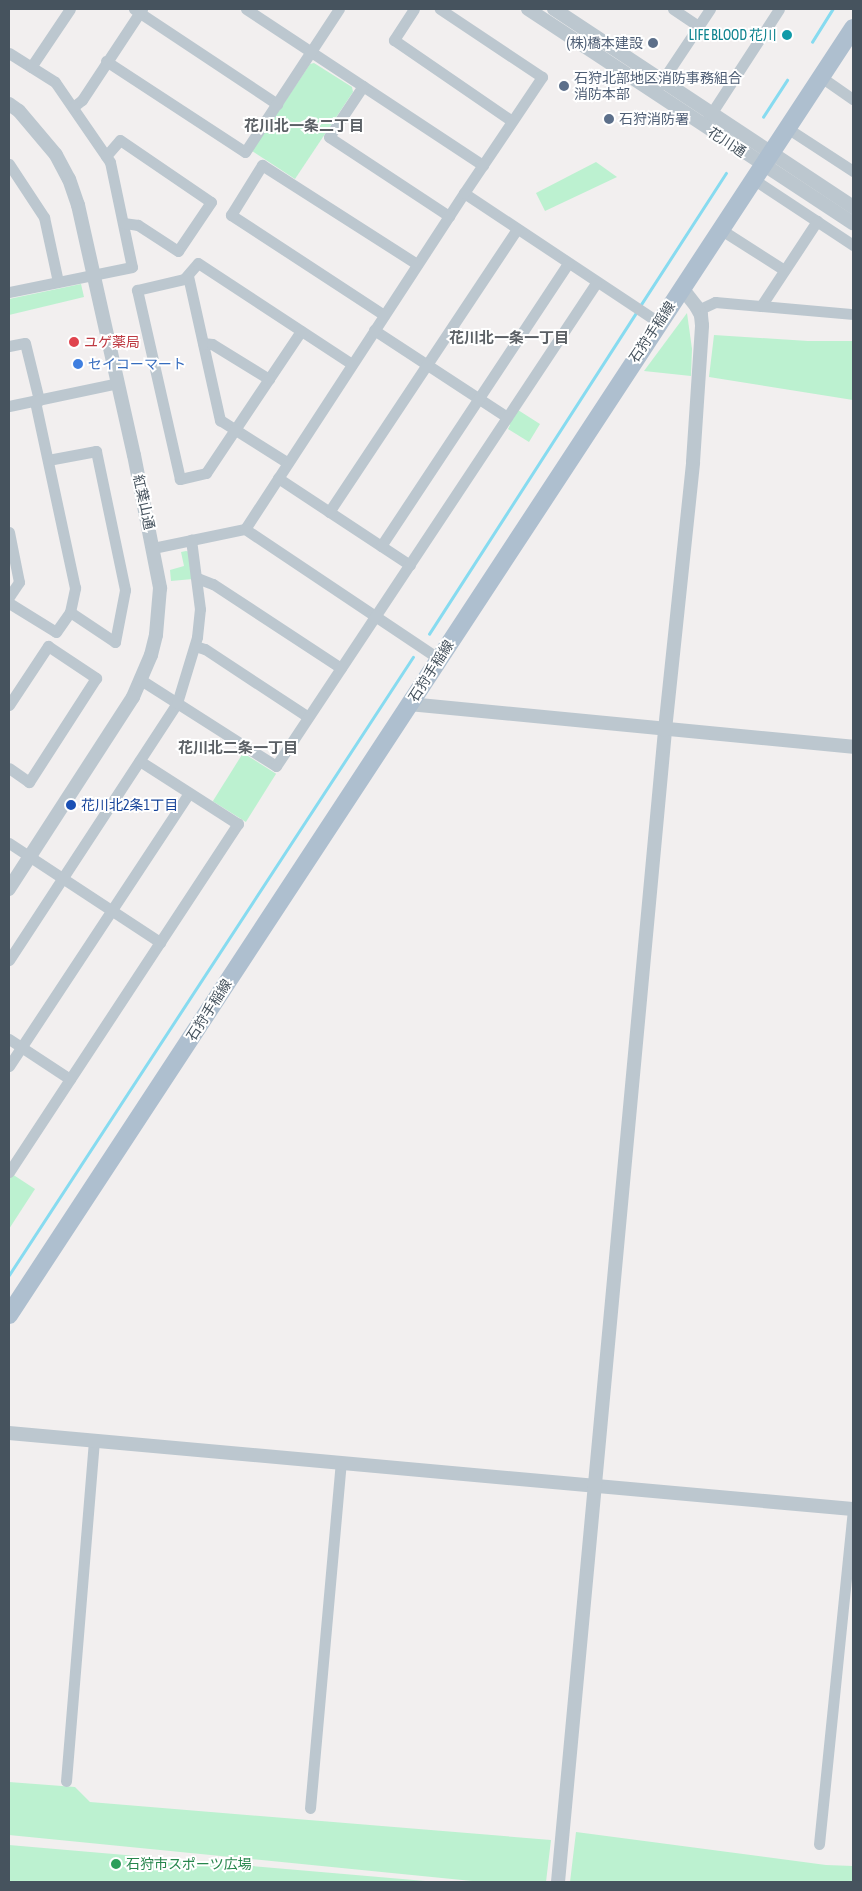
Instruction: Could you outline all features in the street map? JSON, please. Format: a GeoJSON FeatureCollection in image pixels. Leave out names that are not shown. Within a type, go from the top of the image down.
{"type":"FeatureCollection","features":[{"type":"Feature","properties":{"kind":"main road","name":"石狩手稲線"},"geometry":{"type":"LineString","coordinates":[[9,1315],[409,704],[432,654],[652,317],[682,288],[853,28]]}},
{"type":"Feature","properties":{"kind":"street"},"geometry":{"type":"LineString","coordinates":[[31,67],[70,9]]}},
{"type":"Feature","properties":{"kind":"street"},"geometry":{"type":"LineString","coordinates":[[246,9],[482,165]]}},
{"type":"Feature","properties":{"kind":"street"},"geometry":{"type":"LineString","coordinates":[[106,61],[245,152],[339,9]]}},
{"type":"Feature","properties":{"kind":"street"},"geometry":{"type":"LineString","coordinates":[[414,9],[394,40],[512,121]]}},
{"type":"Feature","properties":{"kind":"street"},"geometry":{"type":"LineString","coordinates":[[153,548],[245,529],[482,165],[542,77],[440,9]]}},
{"type":"Feature","properties":{"kind":"street","name":"花川通"},"geometry":{"type":"LineString","coordinates":[[528,9],[762,165],[853,223]]}},
{"type":"Feature","properties":{"kind":"street"},"geometry":{"type":"LineString","coordinates":[[548,23],[556,9]]}},
{"type":"Feature","properties":{"kind":"street","name":"花川通"},"geometry":{"type":"LineString","coordinates":[[556,9],[712,113],[762,165],[853,207]]}},
{"type":"Feature","properties":{"kind":"street"},"geometry":{"type":"LineString","coordinates":[[673,9],[698,26]]}},
{"type":"Feature","properties":{"kind":"street"},"geometry":{"type":"LineString","coordinates":[[654,92],[710,9]]}},
{"type":"Feature","properties":{"kind":"street"},"geometry":{"type":"LineString","coordinates":[[703,126],[779,9]]}},
{"type":"Feature","properties":{"kind":"street"},"geometry":{"type":"LineString","coordinates":[[73,106],[82,100],[138,10],[277,104]]}},
{"type":"Feature","properties":{"kind":"street"},"geometry":{"type":"LineString","coordinates":[[9,53],[55,82],[110,162],[132,267],[9,292]]}},
{"type":"Feature","properties":{"kind":"street"},"geometry":{"type":"LineString","coordinates":[[821,77],[853,98]]}},
{"type":"Feature","properties":{"kind":"street"},"geometry":{"type":"LineString","coordinates":[[363,86],[329,138],[449,216]]}},
{"type":"Feature","properties":{"kind":"street","name":"紅葉山通"},"geometry":{"type":"LineString","coordinates":[[9,104],[19,111],[44,138],[69,179],[78,205],[118,383],[160,588],[159,614],[151,655],[141,680],[120,717],[9,889]]}},
{"type":"Feature","properties":{"kind":"street"},"geometry":{"type":"LineString","coordinates":[[787,128],[852,169]]}},
{"type":"Feature","properties":{"kind":"street"},"geometry":{"type":"LineString","coordinates":[[106,156],[120,140],[211,202],[178,251],[138,225],[123,223]]}},
{"type":"Feature","properties":{"kind":"street"},"geometry":{"type":"LineString","coordinates":[[9,164],[44,217],[58,282]]}},
{"type":"Feature","properties":{"kind":"street"},"geometry":{"type":"LineString","coordinates":[[384,315],[231,215],[262,165],[417,264]]}},
{"type":"Feature","properties":{"kind":"street"},"geometry":{"type":"LineString","coordinates":[[762,165],[817,221],[853,245]]}},
{"type":"Feature","properties":{"kind":"street"},"geometry":{"type":"LineString","coordinates":[[464,193],[596,283],[652,317]]}},
{"type":"Feature","properties":{"kind":"street"},"geometry":{"type":"LineString","coordinates":[[761,306],[817,221]]}},
{"type":"Feature","properties":{"kind":"street"},"geometry":{"type":"LineString","coordinates":[[329,512],[517,229]]}},
{"type":"Feature","properties":{"kind":"street"},"geometry":{"type":"LineString","coordinates":[[720,229],[784,270]]}},
{"type":"Feature","properties":{"kind":"street"},"geometry":{"type":"LineString","coordinates":[[301,331],[206,473],[180,479],[137,290],[184,279],[198,263],[352,364]]}},
{"type":"Feature","properties":{"kind":"street"},"geometry":{"type":"LineString","coordinates":[[380,546],[568,264]]}},
{"type":"Feature","properties":{"kind":"street"},"geometry":{"type":"LineString","coordinates":[[188,276],[220,420],[288,463]]}},
{"type":"Feature","properties":{"kind":"street"},"geometry":{"type":"LineString","coordinates":[[141,680],[276,766],[596,283]]}},
{"type":"Feature","properties":{"kind":"street"},"geometry":{"type":"LineString","coordinates":[[558,1882],[665,730],[693,462],[702,325],[698,310],[682,288]]}},
{"type":"Feature","properties":{"kind":"street"},"geometry":{"type":"LineString","coordinates":[[698,310],[715,302],[853,314]]}},
{"type":"Feature","properties":{"kind":"street"},"geometry":{"type":"LineString","coordinates":[[374,330],[507,417]]}},
{"type":"Feature","properties":{"kind":"street"},"geometry":{"type":"LineString","coordinates":[[9,346],[25,342],[75,588],[70,612],[56,632],[9,602]]}},
{"type":"Feature","properties":{"kind":"street"},"geometry":{"type":"LineString","coordinates":[[203,343],[212,344],[269,379]]}},
{"type":"Feature","properties":{"kind":"street"},"geometry":{"type":"LineString","coordinates":[[9,406],[118,383]]}},
{"type":"Feature","properties":{"kind":"street"},"geometry":{"type":"LineString","coordinates":[[48,460],[96,450],[125,590],[115,642],[70,612]]}},
{"type":"Feature","properties":{"kind":"street"},"geometry":{"type":"LineString","coordinates":[[278,478],[410,565]]}},
{"type":"Feature","properties":{"kind":"street"},"geometry":{"type":"LineString","coordinates":[[245,529],[432,654]]}},
{"type":"Feature","properties":{"kind":"street"},"geometry":{"type":"LineString","coordinates":[[9,532],[13,571],[19,582],[9,597]]}},
{"type":"Feature","properties":{"kind":"street"},"geometry":{"type":"LineString","coordinates":[[9,960],[178,703],[195,646],[200,609],[192,540]]}},
{"type":"Feature","properties":{"kind":"street"},"geometry":{"type":"LineString","coordinates":[[197,578],[213,584],[341,668]]}},
{"type":"Feature","properties":{"kind":"street"},"geometry":{"type":"LineString","coordinates":[[9,705],[48,646],[96,678],[29,782],[9,768]]}},
{"type":"Feature","properties":{"kind":"street"},"geometry":{"type":"LineString","coordinates":[[195,646],[206,649],[308,717]]}},
{"type":"Feature","properties":{"kind":"street"},"geometry":{"type":"LineString","coordinates":[[409,704],[853,747]]}},
{"type":"Feature","properties":{"kind":"street"},"geometry":{"type":"LineString","coordinates":[[9,1172],[238,824],[140,760]]}},
{"type":"Feature","properties":{"kind":"street"},"geometry":{"type":"LineString","coordinates":[[9,1066],[189,793]]}},
{"type":"Feature","properties":{"kind":"street"},"geometry":{"type":"LineString","coordinates":[[9,843],[160,942]]}},
{"type":"Feature","properties":{"kind":"street"},"geometry":{"type":"LineString","coordinates":[[9,1039],[70,1079]]}},
{"type":"Feature","properties":{"kind":"street"},"geometry":{"type":"LineString","coordinates":[[9,1433],[853,1509],[819,1844]]}},
{"type":"Feature","properties":{"kind":"street"},"geometry":{"type":"LineString","coordinates":[[66,1781],[94,1440]]}},
{"type":"Feature","properties":{"kind":"street"},"geometry":{"type":"LineString","coordinates":[[310,1808],[341,1462]]}},
{"type":"Feature","properties":{"kind":"green space"},"geometry":{"type":"Polygon","coordinates":[[[314,63],[352,87],[353,92],[295,179],[252,151],[310,64],[314,63]]]}},
{"type":"Feature","properties":{"kind":"green space"},"geometry":{"type":"Polygon","coordinates":[[[596,162],[617,177],[545,211],[536,193],[596,162]]]}},
{"type":"Feature","properties":{"kind":"green space"},"geometry":{"type":"Polygon","coordinates":[[[81,284],[84,297],[9,315],[9,299],[81,284]]]}},
{"type":"Feature","properties":{"kind":"green space"},"geometry":{"type":"Polygon","coordinates":[[[687,313],[692,349],[691,376],[644,371],[687,313]]]}},
{"type":"Feature","properties":{"kind":"green space"},"geometry":{"type":"Polygon","coordinates":[[[714,335],[808,341],[853,341],[853,400],[709,377],[714,335]]]}},
{"type":"Feature","properties":{"kind":"green space"},"geometry":{"type":"Polygon","coordinates":[[[518,410],[540,424],[529,442],[508,429],[518,410]]]}},
{"type":"Feature","properties":{"kind":"green space"},"geometry":{"type":"Polygon","coordinates":[[[181,552],[190,552],[193,579],[171,581],[170,570],[184,566],[181,552]]]}},
{"type":"Feature","properties":{"kind":"green space"},"geometry":{"type":"Polygon","coordinates":[[[243,753],[276,774],[246,822],[213,801],[243,753]]]}},
{"type":"Feature","properties":{"kind":"green space"},"geometry":{"type":"Polygon","coordinates":[[[12,1174],[35,1189],[9,1229],[9,1179],[12,1174]]]}},
{"type":"Feature","properties":{"kind":"green space"},"geometry":{"type":"Polygon","coordinates":[[[9,1782],[75,1787],[90,1802],[551,1840],[546,1882],[482,1882],[9,1835],[9,1782]]]}},
{"type":"Feature","properties":{"kind":"green space"},"geometry":{"type":"Polygon","coordinates":[[[576,1832],[826,1865],[853,1866],[853,1882],[570,1882],[576,1832]]]}},
{"type":"Feature","properties":{"kind":"green space","name":"石狩市スポーツ広場"},"geometry":{"type":"Polygon","coordinates":[[[9,1845],[437,1882],[9,1882],[9,1845]]]}},
{"type":"Feature","properties":{"kind":"waterway"},"geometry":{"type":"LineString","coordinates":[[812,42],[833,9]]}},
{"type":"Feature","properties":{"kind":"waterway"},"geometry":{"type":"LineString","coordinates":[[763,117],[787,80]]}},
{"type":"Feature","properties":{"kind":"waterway"},"geometry":{"type":"LineString","coordinates":[[640,306],[726,173]]}},
{"type":"Feature","properties":{"kind":"waterway"},"geometry":{"type":"LineString","coordinates":[[429,634],[636,313]]}},
{"type":"Feature","properties":{"kind":"waterway"},"geometry":{"type":"LineString","coordinates":[[9,1275],[413,657]]}},
{"type":"Feature","properties":{"kind":"place","name":"LIFE BLOOD 花川"},"geometry":{"type":"Point","coordinates":[787,35]}},
{"type":"Feature","properties":{"kind":"place","name":"(株)橋本建設"},"geometry":{"type":"Point","coordinates":[653,43]}},
{"type":"Feature","properties":{"kind":"place","name":"石狩北部地区消防事務組合 消防本部"},"geometry":{"type":"Point","coordinates":[564,86]}},
{"type":"Feature","properties":{"kind":"place","name":"石狩消防署"},"geometry":{"type":"Point","coordinates":[609,119]}},
{"type":"Feature","properties":{"kind":"place","name":"ユゲ薬局"},"geometry":{"type":"Point","coordinates":[74,342]}},
{"type":"Feature","properties":{"kind":"place","name":"セイコーマート"},"geometry":{"type":"Point","coordinates":[78,364]}},
{"type":"Feature","properties":{"kind":"place","name":"花川北2条1丁目"},"geometry":{"type":"Point","coordinates":[71,805]}},
{"type":"Feature","properties":{"kind":"place","name":"石狩市スポーツ広場"},"geometry":{"type":"Point","coordinates":[116,1864]}},
{"type":"Feature","properties":{"kind":"district","name":"花川北一条二丁目"},"geometry":{"type":"Point","coordinates":[304,126]}},
{"type":"Feature","properties":{"kind":"district","name":"花川北一条一丁目"},"geometry":{"type":"Point","coordinates":[509,338]}},
{"type":"Feature","properties":{"kind":"district","name":"花川北二条一丁目"},"geometry":{"type":"Point","coordinates":[238,748]}}]}
